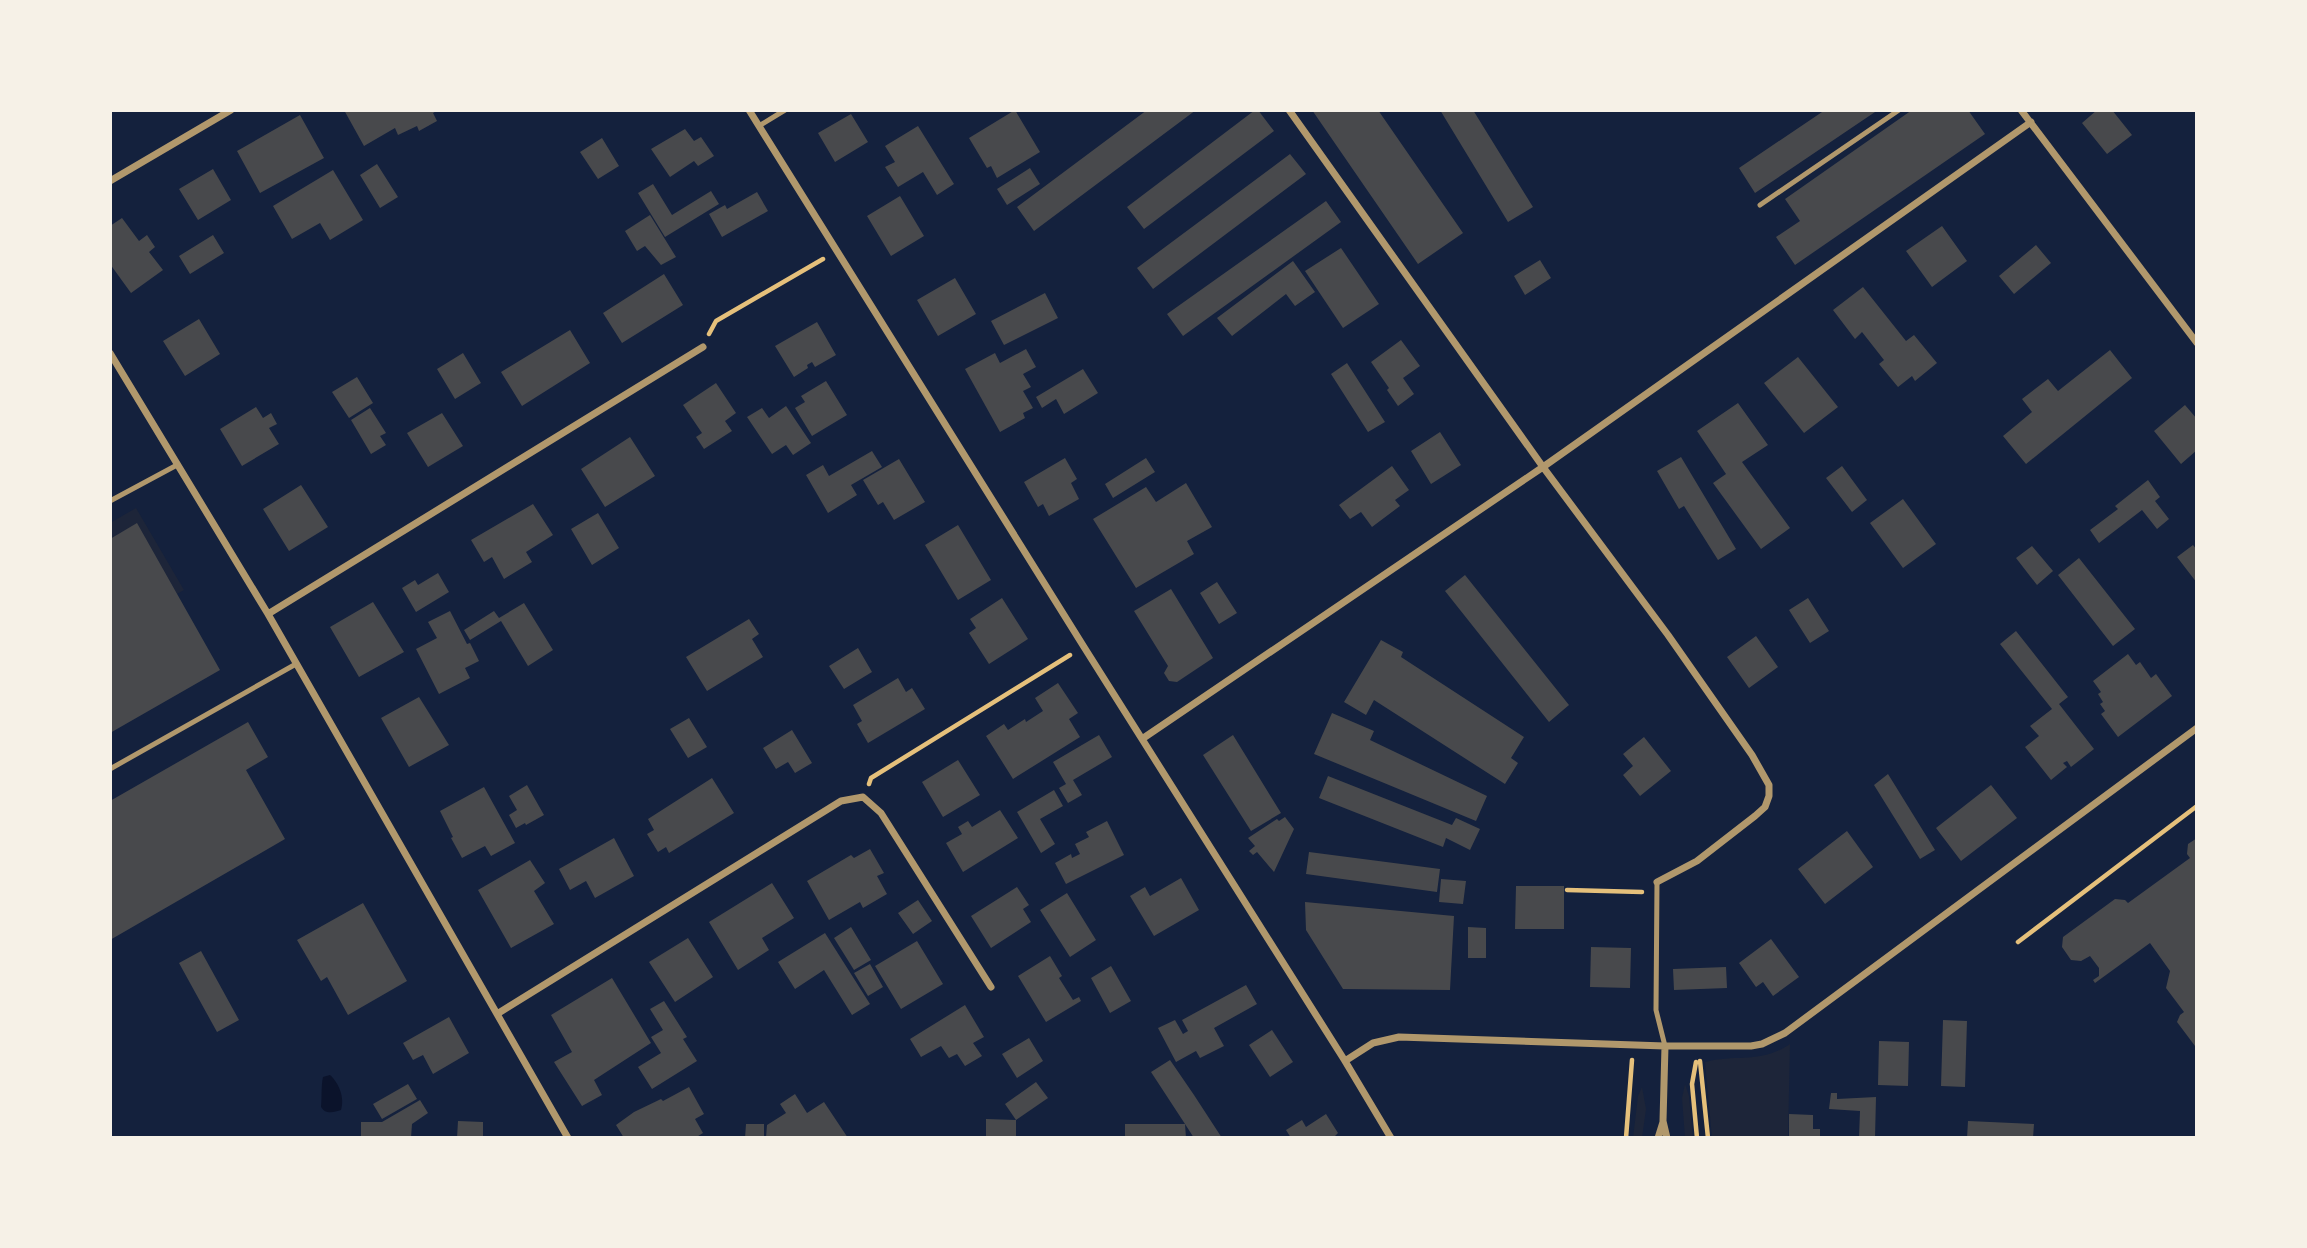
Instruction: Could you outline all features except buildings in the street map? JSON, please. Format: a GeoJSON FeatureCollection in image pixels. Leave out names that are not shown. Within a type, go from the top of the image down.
{"type":"FeatureCollection","features":[{"type":"Feature","properties":{"kind":"street"},"geometry":{"type":"LineString","coordinates":[[110,181],[231,110]]}},
{"type":"Feature","properties":{"kind":"street"},"geometry":{"type":"LineString","coordinates":[[750,110],[1391,1138]]}},
{"type":"Feature","properties":{"kind":"street"},"geometry":{"type":"LineString","coordinates":[[1289,110],[1543,467],[1668,635],[1752,755],[1769,785],[1765,807],[1697,861],[1657,882]]}},
{"type":"Feature","properties":{"kind":"street"},"geometry":{"type":"LineString","coordinates":[[2021,110],[2197,343]]}},
{"type":"Feature","properties":{"kind":"street"},"geometry":{"type":"LineString","coordinates":[[1142,739],[1543,467],[2031,122]]}},
{"type":"Feature","properties":{"kind":"street"},"geometry":{"type":"LineString","coordinates":[[268,614],[703,347]]}},
{"type":"Feature","properties":{"kind":"street"},"geometry":{"type":"LineString","coordinates":[[110,353],[268,614],[568,1138]]}},
{"type":"Feature","properties":{"kind":"street"},"geometry":{"type":"LineString","coordinates":[[110,372],[118,367]]}},
{"type":"Feature","properties":{"kind":"street"},"geometry":{"type":"LineString","coordinates":[[1345,1061],[1373,1044],[1399,1037],[1698,1047],[1762,1044],[1785,1033],[2197,728]]}},
{"type":"Feature","properties":{"kind":"street"},"geometry":{"type":"LineString","coordinates":[[497,1014],[841,801],[863,797],[881,813],[991,987]]}},
{"type":"Feature","properties":{"kind":"street"},"geometry":{"type":"LineString","coordinates":[[1665,1046],[1663,1121],[1667,1138]]}},
{"type":"Feature","properties":{"kind":"street"},"geometry":{"type":"LineString","coordinates":[[1658,1138],[1663,1121]]}},
{"type":"Feature","properties":{"kind":"lane"},"geometry":{"type":"LineString","coordinates":[[760,126],[785,110]]}},
{"type":"Feature","properties":{"kind":"lane"},"geometry":{"type":"LineString","coordinates":[[1760,205],[1899,110]]}},
{"type":"Feature","properties":{"kind":"lane"},"geometry":{"type":"LineString","coordinates":[[110,502],[177,465]]}},
{"type":"Feature","properties":{"kind":"lane"},"geometry":{"type":"LineString","coordinates":[[110,769],[296,664]]}},
{"type":"Feature","properties":{"kind":"lane"},"geometry":{"type":"LineString","coordinates":[[1657,882],[1656,1010],[1665,1046]]}},
{"type":"Feature","properties":{"kind":"path"},"geometry":{"type":"LineString","coordinates":[[703,347],[716,321],[836,251]]}},
{"type":"Feature","properties":{"kind":"path"},"geometry":{"type":"LineString","coordinates":[[863,797],[871,778],[1084,647]]}},
{"type":"Feature","properties":{"kind":"path"},"geometry":{"type":"LineString","coordinates":[[2018,942],[2197,806]]}},
{"type":"Feature","properties":{"kind":"path"},"geometry":{"type":"LineString","coordinates":[[1567,890],[1643,892],[1657,882]]}},
{"type":"Feature","properties":{"kind":"path"},"geometry":{"type":"LineString","coordinates":[[1626,1138],[1633,1045]]}},
{"type":"Feature","properties":{"kind":"path"},"geometry":{"type":"LineString","coordinates":[[1698,1047],[1692,1084],[1698,1138]]}},
{"type":"Feature","properties":{"kind":"path"},"geometry":{"type":"LineString","coordinates":[[1698,1047],[1708,1138]]}},
{"type":"Feature","properties":{"kind":"shaded area"},"geometry":{"type":"Polygon","coordinates":[[[136,508],[184,590],[177,594],[137,524],[110,539],[110,523],[136,508]]]}},
{"type":"Feature","properties":{"kind":"shaded area"},"geometry":{"type":"Polygon","coordinates":[[[1790,1044],[1788,1138],[1712,1138],[1705,1062],[1769,1054],[1790,1044]]]}},
{"type":"Feature","properties":{"kind":"shaded area"},"geometry":{"type":"Polygon","coordinates":[[[330,1075],[338,1086],[342,1101],[341,1110],[330,1112],[321,1107],[323,1077],[330,1075]]]}},
{"type":"Feature","properties":{"kind":"shaded area"},"geometry":{"type":"Polygon","coordinates":[[[1685,1084],[1689,1096],[1693,1138],[1685,1138],[1682,1098],[1685,1084]]]}},
{"type":"Feature","properties":{"kind":"shaded area"},"geometry":{"type":"Polygon","coordinates":[[[1642,1087],[1646,1109],[1642,1138],[1633,1138],[1638,1096],[1642,1087]]]}}]}
